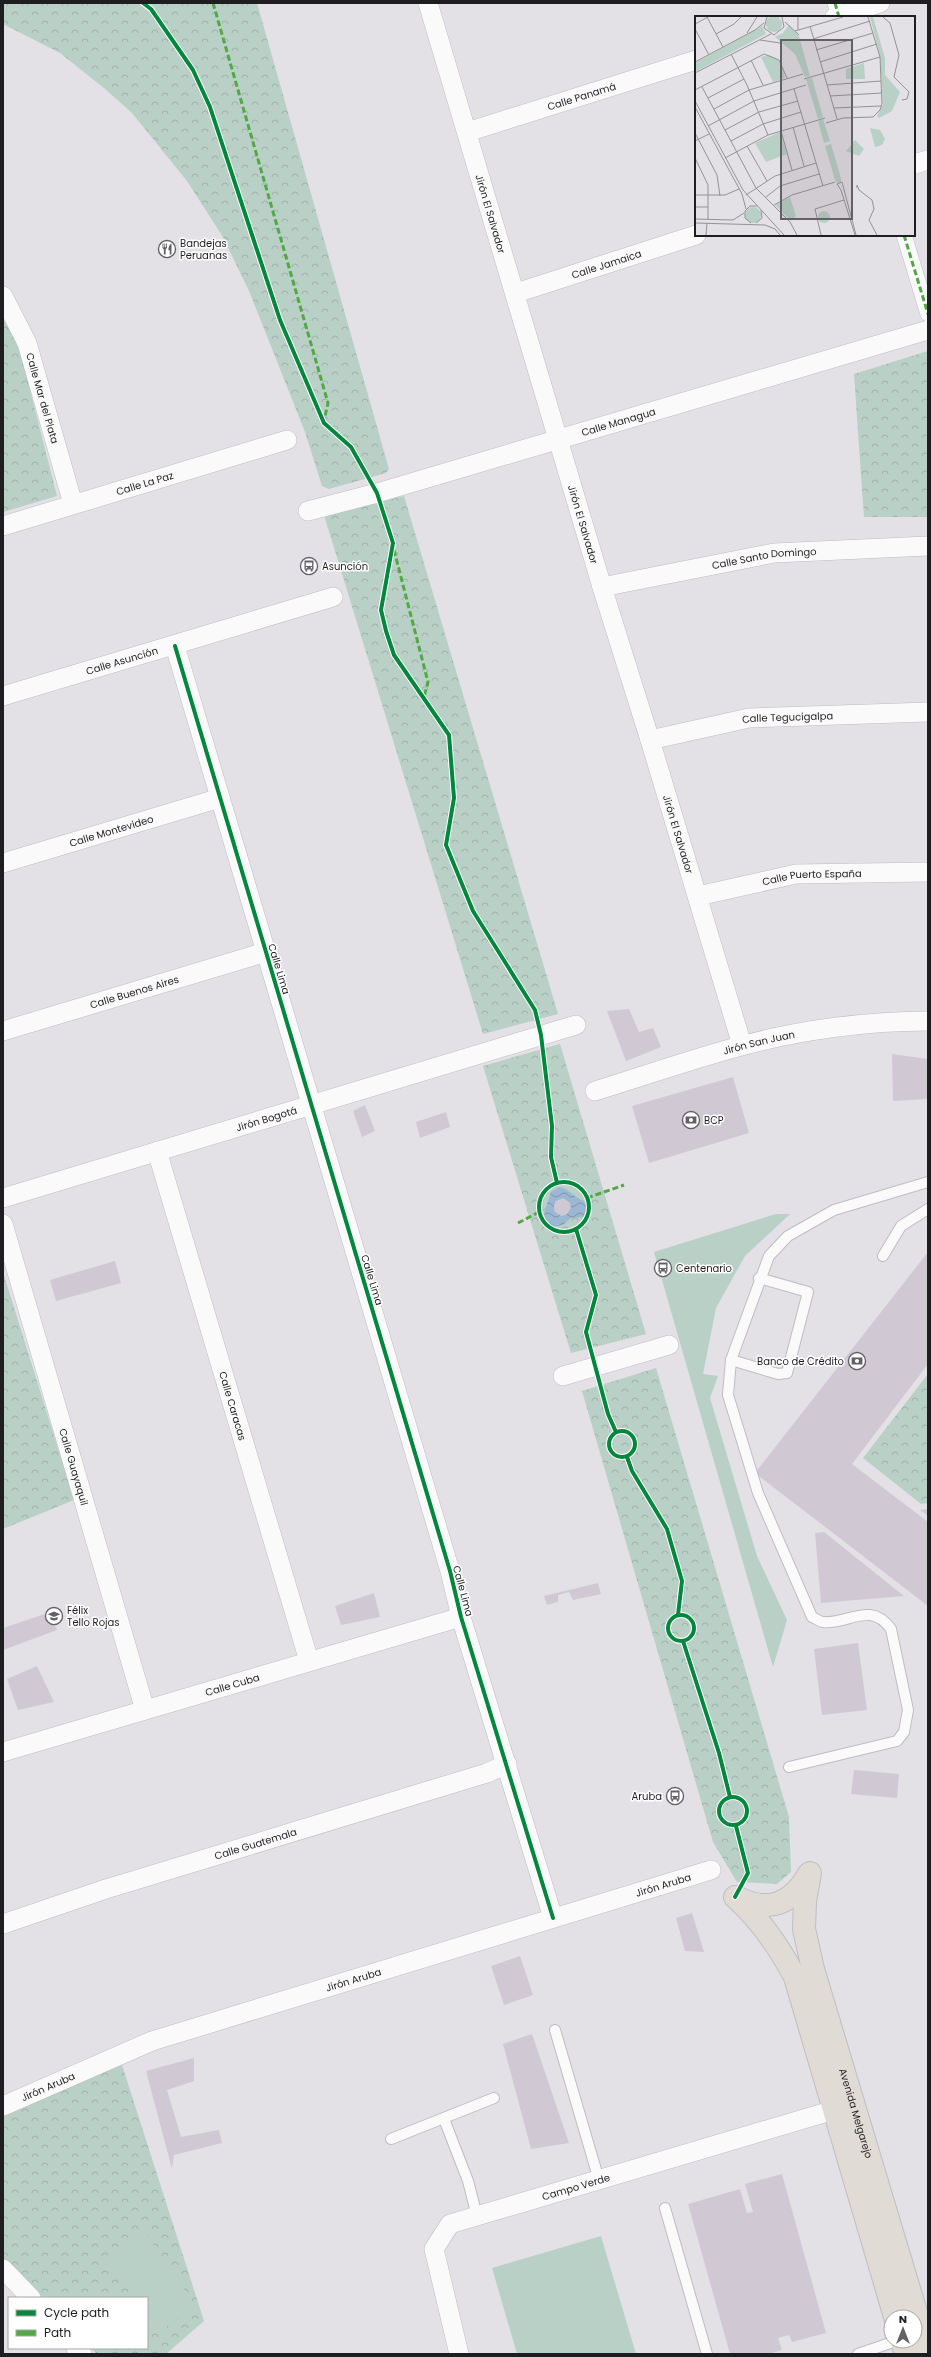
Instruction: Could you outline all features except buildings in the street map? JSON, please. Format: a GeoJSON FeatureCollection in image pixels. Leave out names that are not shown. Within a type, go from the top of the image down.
{"type":"FeatureCollection","features":[{"type":"Feature","properties":{"kind":"main road","name":"Avenida Melgarejo"},"geometry":{"type":"LineString","coordinates":[[893,2309],[795,1977],[781,1951],[763,1926],[735,1897],[751,1904],[770,1906],[787,1900],[801,1889],[810,1872],[805,1901],[804,1929],[813,1969],[928,2352]]}},
{"type":"Feature","properties":{"kind":"street","name":"Jirón El Salvador"},"geometry":{"type":"LineString","coordinates":[[428,3],[516,292],[602,587],[698,896],[742,1045]]}},
{"type":"Feature","properties":{"kind":"street"},"geometry":{"type":"LineString","coordinates":[[837,13],[880,3]]}},
{"type":"Feature","properties":{"kind":"street","name":"Calle Panamá"},"geometry":{"type":"LineString","coordinates":[[467,132],[695,60]]}},
{"type":"Feature","properties":{"kind":"street"},"geometry":{"type":"LineString","coordinates":[[915,164],[928,160]]}},
{"type":"Feature","properties":{"kind":"street","name":"Calle Jamaica"},"geometry":{"type":"LineString","coordinates":[[516,292],[695,234]]}},
{"type":"Feature","properties":{"kind":"street"},"geometry":{"type":"LineString","coordinates":[[904,236],[928,314]]}},
{"type":"Feature","properties":{"kind":"street","name":"Calle Mar del Plata"},"geometry":{"type":"LineString","coordinates":[[3,296],[27,343],[74,504]]}},
{"type":"Feature","properties":{"kind":"street","name":"Calle Managua"},"geometry":{"type":"LineString","coordinates":[[308,511],[377,493],[928,330]]}},
{"type":"Feature","properties":{"kind":"street","name":"Calle La Paz"},"geometry":{"type":"LineString","coordinates":[[3,526],[287,440]]}},
{"type":"Feature","properties":{"kind":"street","name":"Calle Santo Domingo"},"geometry":{"type":"LineString","coordinates":[[602,587],[774,553],[928,546]]}},
{"type":"Feature","properties":{"kind":"street","name":"Calle Asunción"},"geometry":{"type":"LineString","coordinates":[[3,696],[175,646],[333,597]]}},
{"type":"Feature","properties":{"kind":"street","name":"Calle Lima"},"geometry":{"type":"LineString","coordinates":[[175,646],[450,1571],[461,1616],[553,1918]]}},
{"type":"Feature","properties":{"kind":"street","name":"Calle Tegucigalpa"},"geometry":{"type":"LineString","coordinates":[[650,740],[749,718],[928,712]]}},
{"type":"Feature","properties":{"kind":"street","name":"Calle Montevideo"},"geometry":{"type":"LineString","coordinates":[[3,863],[220,798]]}},
{"type":"Feature","properties":{"kind":"street","name":"Calle Puerto España"},"geometry":{"type":"LineString","coordinates":[[698,896],[796,874],[928,872]]}},
{"type":"Feature","properties":{"kind":"street","name":"Calle Buenos Aires"},"geometry":{"type":"LineString","coordinates":[[3,1031],[266,952]]}},
{"type":"Feature","properties":{"kind":"street","name":"Jirón San Juan"},"geometry":{"type":"LineString","coordinates":[[595,1091],[742,1045],[820,1030],[899,1021],[928,1021]]}},
{"type":"Feature","properties":{"kind":"street","name":"Jirón Bogotá"},"geometry":{"type":"LineString","coordinates":[[3,1198],[576,1025]]}},
{"type":"Feature","properties":{"kind":"street","name":"Calle Caracas"},"geometry":{"type":"LineString","coordinates":[[157,1151],[309,1661]]}},
{"type":"Feature","properties":{"kind":"street","name":"Calle Guayaquil"},"geometry":{"type":"LineString","coordinates":[[3,1224],[145,1710]]}},
{"type":"Feature","properties":{"kind":"street"},"geometry":{"type":"LineString","coordinates":[[562,1376],[669,1345]]}},
{"type":"Feature","properties":{"kind":"street","name":"Calle Cuba"},"geometry":{"type":"LineString","coordinates":[[3,1752],[461,1616]]}},
{"type":"Feature","properties":{"kind":"street","name":"Calle Guatemala"},"geometry":{"type":"LineString","coordinates":[[3,1924],[106,1889],[487,1773],[507,1764]]}},
{"type":"Feature","properties":{"kind":"street","name":"Jirón Aruba"},"geometry":{"type":"LineString","coordinates":[[3,2106],[152,2041],[711,1870]]}},
{"type":"Feature","properties":{"kind":"street","name":"Campo Verde"},"geometry":{"type":"LineString","coordinates":[[459,2354],[434,2249],[450,2224],[834,2110]]}},
{"type":"Feature","properties":{"kind":"street"},"geometry":{"type":"LineString","coordinates":[[3,2269],[31,2297]]}},
{"type":"Feature","properties":{"kind":"lane"},"geometry":{"type":"LineString","coordinates":[[790,1768],[897,1741],[904,1732],[908,1710],[891,1629],[884,1620],[868,1615],[823,1622],[812,1616],[758,1492],[728,1395],[731,1360],[769,1256],[788,1236],[834,1210],[928,1182]]}},
{"type":"Feature","properties":{"kind":"lane"},"geometry":{"type":"LineString","coordinates":[[883,1256],[901,1226],[928,1209]]}},
{"type":"Feature","properties":{"kind":"lane"},"geometry":{"type":"LineString","coordinates":[[731,1360],[778,1374],[787,1373],[808,1292],[760,1278]]}},
{"type":"Feature","properties":{"kind":"lane"},"geometry":{"type":"LineString","coordinates":[[555,2030],[599,2180]]}},
{"type":"Feature","properties":{"kind":"lane"},"geometry":{"type":"LineString","coordinates":[[392,2139],[494,2098]]}},
{"type":"Feature","properties":{"kind":"lane"},"geometry":{"type":"LineString","coordinates":[[444,2119],[468,2181],[478,2216]]}},
{"type":"Feature","properties":{"kind":"lane"},"geometry":{"type":"LineString","coordinates":[[665,2208],[707,2354]]}},
{"type":"Feature","properties":{"kind":"lane"},"geometry":{"type":"LineString","coordinates":[[858,2354],[883,2345]]}},
{"type":"Feature","properties":{"kind":"green space"},"geometry":{"type":"Polygon","coordinates":[[[3,3],[257,3],[389,469],[386,473],[329,489],[322,486],[305,432],[249,291],[223,237],[187,181],[132,113],[104,88],[60,53],[3,24],[3,3]]]}},
{"type":"Feature","properties":{"kind":"green space"},"geometry":{"type":"Polygon","coordinates":[[[3,314],[18,343],[57,496],[3,512],[3,314]]]}},
{"type":"Feature","properties":{"kind":"green space"},"geometry":{"type":"Polygon","coordinates":[[[928,351],[928,517],[864,517],[854,374],[928,351]]]}},
{"type":"Feature","properties":{"kind":"green space"},"geometry":{"type":"Polygon","coordinates":[[[404,496],[558,1014],[483,1034],[324,515],[404,496]]]}},
{"type":"Feature","properties":{"kind":"green space"},"geometry":{"type":"Polygon","coordinates":[[[560,1044],[646,1334],[571,1353],[483,1066],[560,1044]]]}},
{"type":"Feature","properties":{"kind":"green space"},"geometry":{"type":"Polygon","coordinates":[[[776,1214],[790,1214],[745,1256],[716,1308],[703,1374],[718,1376],[710,1398],[757,1556],[787,1620],[773,1667],[654,1252],[776,1214]]]}},
{"type":"Feature","properties":{"kind":"green space"},"geometry":{"type":"Polygon","coordinates":[[[3,1272],[74,1500],[3,1529],[3,1272]]]}},
{"type":"Feature","properties":{"kind":"green space"},"geometry":{"type":"Polygon","coordinates":[[[656,1368],[789,1817],[791,1872],[777,1884],[737,1882],[713,1842],[582,1391],[656,1368]]]}},
{"type":"Feature","properties":{"kind":"green space"},"geometry":{"type":"Polygon","coordinates":[[[928,1374],[928,1503],[921,1504],[863,1458],[928,1374]]]}},
{"type":"Feature","properties":{"kind":"green space"},"geometry":{"type":"Polygon","coordinates":[[[122,2065],[204,2321],[166,2354],[97,2354],[92,2349],[148,2349],[148,2297],[41,2297],[3,2258],[3,2116],[8,2112],[122,2065]]]}},
{"type":"Feature","properties":{"kind":"green space"},"geometry":{"type":"Polygon","coordinates":[[[144,2231],[195,2305],[160,2332],[148,2316],[148,2297],[134,2297],[104,2258],[144,2231]]]}},
{"type":"Feature","properties":{"kind":"green space"},"geometry":{"type":"Polygon","coordinates":[[[601,2236],[636,2354],[517,2354],[492,2268],[601,2236]]]}},
{"type":"Feature","properties":{"kind":"water"},"geometry":{"type":"Polygon","coordinates":[[[559,1187],[584,1201],[588,1209],[584,1217],[571,1218],[563,1225],[553,1227],[546,1222],[544,1213],[551,1192],[559,1187]],[[563,1198],[555,1202],[554,1211],[561,1216],[566,1215],[571,1208],[570,1203],[563,1198]]]}},
{"type":"Feature","properties":{"kind":"marked path"},"geometry":{"type":"LineString","coordinates":[[213,3],[328,403],[324,421]]}},
{"type":"Feature","properties":{"kind":"marked path"},"geometry":{"type":"LineString","coordinates":[[835,3],[839,16]]}},
{"type":"Feature","properties":{"kind":"marked path"},"geometry":{"type":"LineString","coordinates":[[904,236],[928,314]]}},
{"type":"Feature","properties":{"kind":"marked path"},"geometry":{"type":"LineString","coordinates":[[394,550],[428,682],[424,697]]}},
{"type":"Feature","properties":{"kind":"marked path"},"geometry":{"type":"LineString","coordinates":[[587,1198],[624,1185]]}},
{"type":"Feature","properties":{"kind":"marked path"},"geometry":{"type":"LineString","coordinates":[[518,1223],[539,1212]]}},
{"type":"Feature","properties":{"kind":"cycle path"},"geometry":{"type":"LineString","coordinates":[[143,3],[151,9],[193,70],[210,107],[280,320],[324,423],[351,447],[377,493],[393,543],[381,610],[386,631],[394,655],[449,735],[454,798],[446,845],[473,911],[535,1010],[541,1035],[552,1126],[551,1157],[557,1183]]}},
{"type":"Feature","properties":{"kind":"cycle path"},"geometry":{"type":"LineString","coordinates":[[175,646],[450,1571],[461,1617],[553,1918]]}},
{"type":"Feature","properties":{"kind":"cycle path"},"geometry":{"type":"LineString","coordinates":[[564,1182],[574,1184],[582,1189],[587,1197],[589,1207],[587,1217],[582,1225],[574,1230],[564,1232],[554,1230],[546,1225],[541,1217],[539,1207],[541,1197],[546,1189],[554,1184],[564,1182]]}},
{"type":"Feature","properties":{"kind":"cycle path"},"geometry":{"type":"LineString","coordinates":[[576,1229],[596,1295],[586,1332],[608,1414],[616,1432]]}},
{"type":"Feature","properties":{"kind":"cycle path"},"geometry":{"type":"LineString","coordinates":[[622,1431],[631,1435],[635,1444],[631,1453],[622,1457],[613,1453],[609,1444],[613,1435],[622,1431]]}},
{"type":"Feature","properties":{"kind":"cycle path"},"geometry":{"type":"LineString","coordinates":[[627,1457],[632,1471],[667,1529],[682,1581],[678,1615]]}},
{"type":"Feature","properties":{"kind":"cycle path"},"geometry":{"type":"LineString","coordinates":[[681,1615],[690,1619],[694,1628],[690,1637],[681,1641],[672,1637],[668,1628],[672,1619],[681,1615]]}},
{"type":"Feature","properties":{"kind":"cycle path"},"geometry":{"type":"LineString","coordinates":[[683,1641],[719,1753],[730,1797]]}},
{"type":"Feature","properties":{"kind":"cycle path"},"geometry":{"type":"LineString","coordinates":[[733,1797],[739,1798],[743,1801],[746,1805],[747,1811],[746,1817],[743,1821],[739,1824],[733,1825],[727,1824],[723,1821],[720,1817],[719,1811],[720,1805],[723,1801],[727,1798],[733,1797]]}},
{"type":"Feature","properties":{"kind":"cycle path"},"geometry":{"type":"LineString","coordinates":[[735,1897],[748,1873],[736,1826]]}},
{"type":"Feature","properties":{"kind":"place","name":"Bandejas Peruanas"},"geometry":{"type":"Point","coordinates":[167,249]}},
{"type":"Feature","properties":{"kind":"place","name":"Asunción"},"geometry":{"type":"Point","coordinates":[309,566]}},
{"type":"Feature","properties":{"kind":"place","name":"BCP"},"geometry":{"type":"Point","coordinates":[691,1120]}},
{"type":"Feature","properties":{"kind":"place","name":"Centenario"},"geometry":{"type":"Point","coordinates":[663,1268]}},
{"type":"Feature","properties":{"kind":"place","name":"Banco de Crédito"},"geometry":{"type":"Point","coordinates":[857,1361]}},
{"type":"Feature","properties":{"kind":"place","name":"Félix Tello Rojas"},"geometry":{"type":"Point","coordinates":[54,1616]}},
{"type":"Feature","properties":{"kind":"place","name":"Aruba"},"geometry":{"type":"Point","coordinates":[675,1796]}}]}
